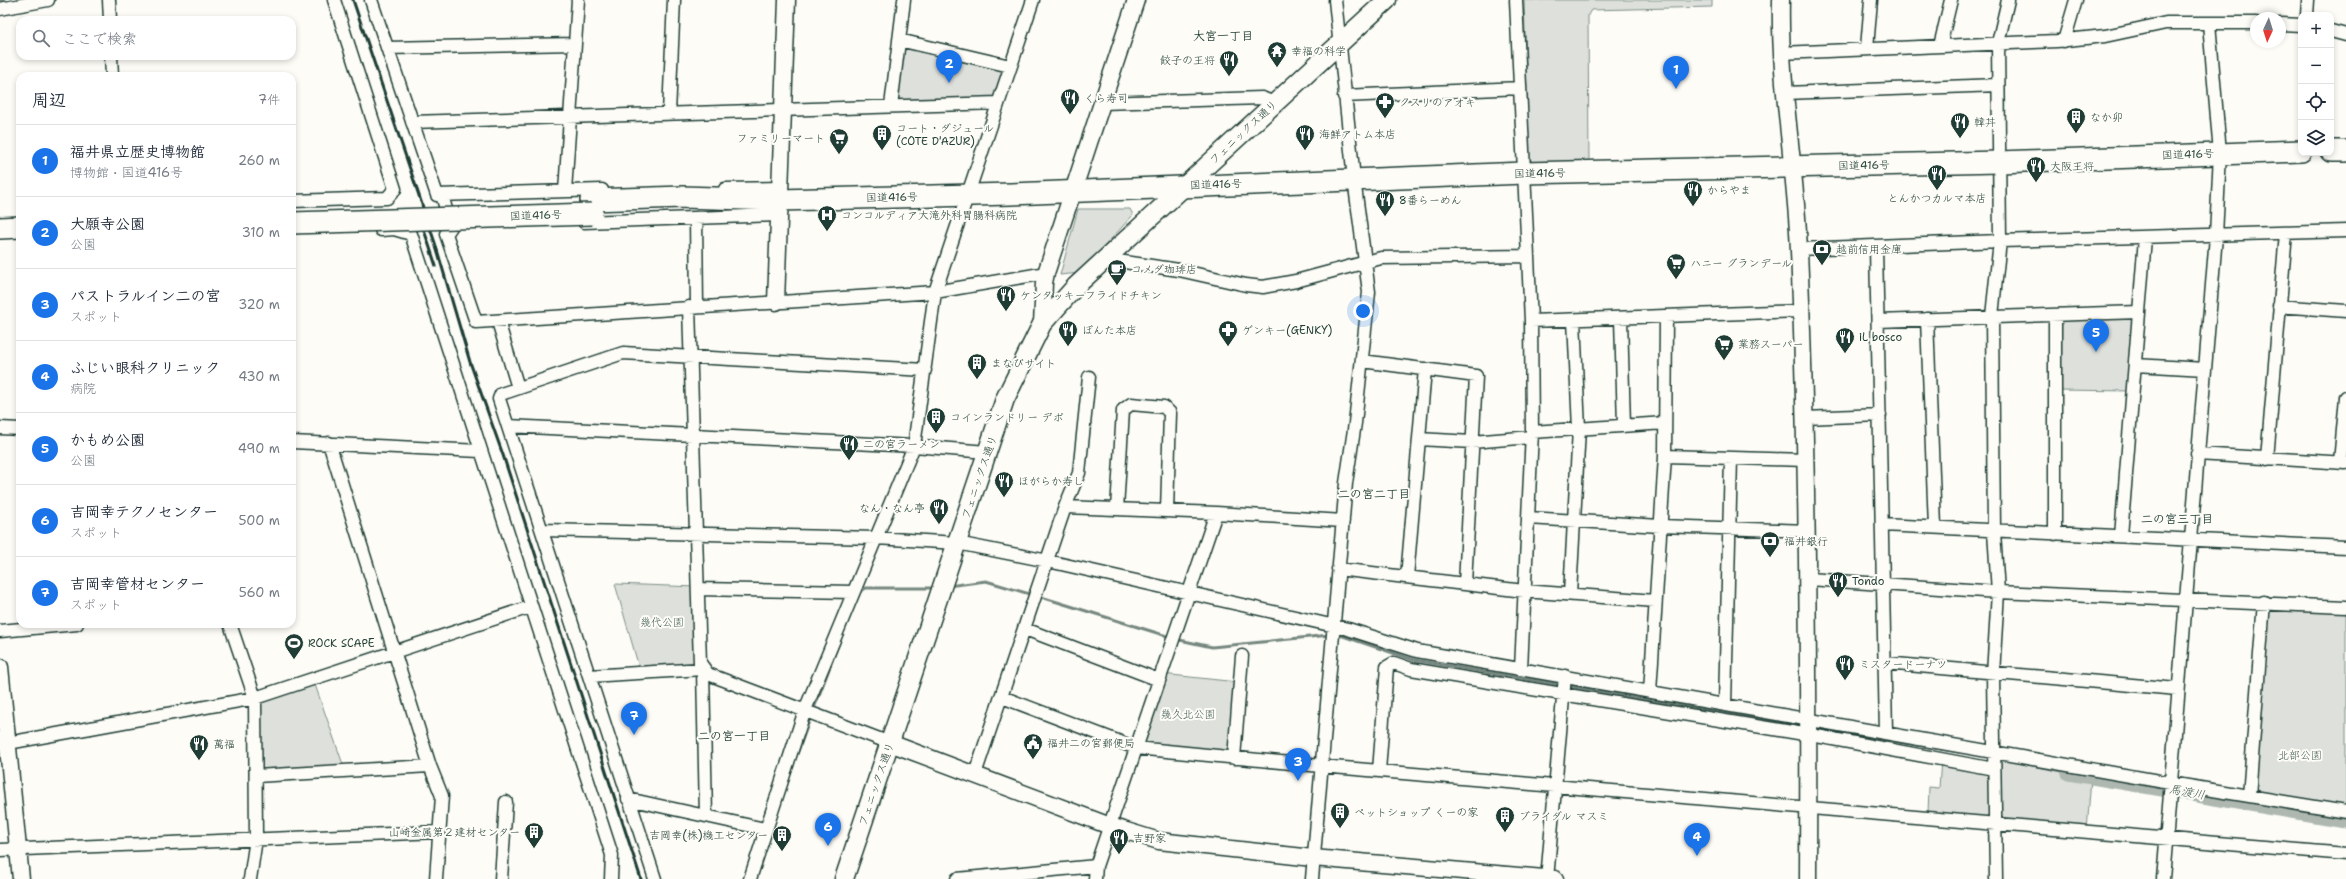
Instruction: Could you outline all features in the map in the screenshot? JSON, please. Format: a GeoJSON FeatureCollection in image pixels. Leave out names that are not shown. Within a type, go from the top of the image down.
{"type":"FeatureCollection","features":[{"type":"Feature","properties":{"kind":"highway","name":"国道416号"},"geometry":{"type":"LineString","coordinates":[[296,211],[592,207],[684,210],[779,201],[967,196],[1073,190],[1354,179],[1524,173],[1999,162],[2298,151]]}},
{"type":"Feature","properties":{"kind":"highway"},"geometry":{"type":"LineString","coordinates":[[2334,151],[2346,151]]}},
{"type":"Feature","properties":{"kind":"highway","name":"国道416号"},"geometry":{"type":"LineString","coordinates":[[296,223],[592,207]]}},
{"type":"Feature","properties":{"kind":"highway"},"geometry":{"type":"LineString","coordinates":[[0,228],[16,228]]}},
{"type":"Feature","properties":{"kind":"main road","name":"フェニックス通り"},"geometry":{"type":"LineString","coordinates":[[844,879],[1011,385],[1042,324],[1104,259],[1387,0]]}},
{"type":"Feature","properties":{"kind":"street"},"geometry":{"type":"LineString","coordinates":[[0,9],[48,0]]}},
{"type":"Feature","properties":{"kind":"street"},"geometry":{"type":"LineString","coordinates":[[109,0],[110,16]]}},
{"type":"Feature","properties":{"kind":"street"},"geometry":{"type":"LineString","coordinates":[[296,201],[387,198],[395,189],[334,0]]}},
{"type":"Feature","properties":{"kind":"street"},"geometry":{"type":"LineString","coordinates":[[371,0],[437,195],[565,191],[779,201]]}},
{"type":"Feature","properties":{"kind":"street"},"geometry":{"type":"LineString","coordinates":[[565,191],[578,0]]}},
{"type":"Feature","properties":{"kind":"street"},"geometry":{"type":"LineString","coordinates":[[669,113],[674,0]]}},
{"type":"Feature","properties":{"kind":"street"},"geometry":{"type":"LineString","coordinates":[[776,302],[787,0]]}},
{"type":"Feature","properties":{"kind":"street"},"geometry":{"type":"LineString","coordinates":[[891,106],[904,0]]}},
{"type":"Feature","properties":{"kind":"street"},"geometry":{"type":"LineString","coordinates":[[750,879],[765,829],[805,710],[914,446],[935,292],[1033,0]]}},
{"type":"Feature","properties":{"kind":"street"},"geometry":{"type":"LineString","coordinates":[[1042,324],[1044,283],[1046,273],[1134,0]]}},
{"type":"Feature","properties":{"kind":"street"},"geometry":{"type":"LineString","coordinates":[[1312,879],[1338,569],[1370,292],[1344,96],[1338,45],[1335,0]]}},
{"type":"Feature","properties":{"kind":"street"},"geometry":{"type":"LineString","coordinates":[[1516,0],[1531,321],[1532,434],[1521,669]]}},
{"type":"Feature","properties":{"kind":"street"},"geometry":{"type":"LineString","coordinates":[[1781,0],[1782,53],[1799,249],[1806,460],[1809,580],[1808,879]]}},
{"type":"Feature","properties":{"kind":"street"},"geometry":{"type":"LineString","coordinates":[[1867,48],[1871,0]]}},
{"type":"Feature","properties":{"kind":"street"},"geometry":{"type":"LineString","coordinates":[[1940,46],[1951,0]]}},
{"type":"Feature","properties":{"kind":"street"},"geometry":{"type":"LineString","coordinates":[[1996,879],[1993,674],[1998,592],[1994,532],[1992,316],[2000,241],[1998,43],[2008,0]]}},
{"type":"Feature","properties":{"kind":"street"},"geometry":{"type":"LineString","coordinates":[[2064,41],[2076,0]]}},
{"type":"Feature","properties":{"kind":"street"},"geometry":{"type":"LineString","coordinates":[[2307,12],[2308,0]]}},
{"type":"Feature","properties":{"kind":"street"},"geometry":{"type":"LineString","coordinates":[[1782,53],[1867,48],[2064,41],[2105,36],[2166,22],[2250,23]]}},
{"type":"Feature","properties":{"kind":"street"},"geometry":{"type":"LineString","coordinates":[[2163,879],[2177,689],[2216,236],[2220,153],[2210,23]]}},
{"type":"Feature","properties":{"kind":"street"},"geometry":{"type":"LineString","coordinates":[[2286,24],[2298,25]]}},
{"type":"Feature","properties":{"kind":"street"},"geometry":{"type":"LineString","coordinates":[[2334,32],[2346,35]]}},
{"type":"Feature","properties":{"kind":"street"},"geometry":{"type":"LineString","coordinates":[[899,40],[1010,66]]}},
{"type":"Feature","properties":{"kind":"street"},"geometry":{"type":"LineString","coordinates":[[387,48],[575,44]]}},
{"type":"Feature","properties":{"kind":"street"},"geometry":{"type":"LineString","coordinates":[[111,60],[112,72]]}},
{"type":"Feature","properties":{"kind":"street"},"geometry":{"type":"LineString","coordinates":[[1785,94],[1998,85]]}},
{"type":"Feature","properties":{"kind":"street"},"geometry":{"type":"LineString","coordinates":[[1344,96],[1520,88]]}},
{"type":"Feature","properties":{"kind":"street"},"geometry":{"type":"LineString","coordinates":[[1102,103],[1262,98],[1274,103]]}},
{"type":"Feature","properties":{"kind":"street"},"geometry":{"type":"LineString","coordinates":[[412,122],[998,103]]}},
{"type":"Feature","properties":{"kind":"street"},"geometry":{"type":"LineString","coordinates":[[442,195],[451,227]]}},
{"type":"Feature","properties":{"kind":"street"},"geometry":{"type":"LineString","coordinates":[[387,198],[394,229]]}},
{"type":"Feature","properties":{"kind":"street"},"geometry":{"type":"LineString","coordinates":[[451,227],[696,218],[779,201]]}},
{"type":"Feature","properties":{"kind":"street"},"geometry":{"type":"LineString","coordinates":[[696,218],[690,356],[700,663],[708,674],[1110,826],[1159,841],[1313,858],[1550,879],[1555,786],[1564,676]]}},
{"type":"Feature","properties":{"kind":"street"},"geometry":{"type":"LineString","coordinates":[[451,227],[446,234],[476,322],[935,292],[1046,273]]}},
{"type":"Feature","properties":{"kind":"street"},"geometry":{"type":"LineString","coordinates":[[296,233],[394,229],[411,234],[530,607],[612,855],[610,879]]}},
{"type":"Feature","properties":{"kind":"street"},"geometry":{"type":"LineString","coordinates":[[1799,249],[2000,241],[2216,236],[2346,231]]}},
{"type":"Feature","properties":{"kind":"street"},"geometry":{"type":"LineString","coordinates":[[2267,459],[2286,233]]}},
{"type":"Feature","properties":{"kind":"street"},"geometry":{"type":"LineString","coordinates":[[2121,536],[2145,238]]}},
{"type":"Feature","properties":{"kind":"street"},"geometry":{"type":"LineString","coordinates":[[1876,246],[1886,732]]}},
{"type":"Feature","properties":{"kind":"street"},"geometry":{"type":"LineString","coordinates":[[1104,259],[1179,270],[1263,287],[1296,281],[1380,258],[1527,256]]}},
{"type":"Feature","properties":{"kind":"street"},"geometry":{"type":"LineString","coordinates":[[2279,306],[2346,311]]}},
{"type":"Feature","properties":{"kind":"street"},"geometry":{"type":"LineString","coordinates":[[1531,321],[1801,311]]}},
{"type":"Feature","properties":{"kind":"street"},"geometry":{"type":"LineString","coordinates":[[1878,321],[2139,312]]}},
{"type":"Feature","properties":{"kind":"street"},"geometry":{"type":"LineString","coordinates":[[2055,534],[2056,315]]}},
{"type":"Feature","properties":{"kind":"street"},"geometry":{"type":"LineString","coordinates":[[1650,692],[1665,456],[1666,316]]}},
{"type":"Feature","properties":{"kind":"street"},"geometry":{"type":"LineString","coordinates":[[1621,318],[1624,426]]}},
{"type":"Feature","properties":{"kind":"street"},"geometry":{"type":"LineString","coordinates":[[1570,594],[1579,429],[1574,320]]}},
{"type":"Feature","properties":{"kind":"street"},"geometry":{"type":"LineString","coordinates":[[1927,320],[1935,527]]}},
{"type":"Feature","properties":{"kind":"street"},"geometry":{"type":"LineString","coordinates":[[498,321],[518,388]]}},
{"type":"Feature","properties":{"kind":"street"},"geometry":{"type":"LineString","coordinates":[[655,879],[543,530],[499,399],[501,394],[623,353],[925,370]]}},
{"type":"Feature","properties":{"kind":"street"},"geometry":{"type":"LineString","coordinates":[[1362,361],[1476,376],[1465,584]]}},
{"type":"Feature","properties":{"kind":"street"},"geometry":{"type":"LineString","coordinates":[[2135,365],[2205,369]]}},
{"type":"Feature","properties":{"kind":"street"},"geometry":{"type":"LineString","coordinates":[[1407,577],[1425,369]]}},
{"type":"Feature","properties":{"kind":"street"},"geometry":{"type":"LineString","coordinates":[[975,774],[1065,507],[1079,473],[1089,377]]}},
{"type":"Feature","properties":{"kind":"street"},"geometry":{"type":"LineString","coordinates":[[2197,454],[2343,463],[2346,397]]}},
{"type":"Feature","properties":{"kind":"street"},"geometry":{"type":"LineString","coordinates":[[1117,509],[1123,410],[1131,404],[1164,407],[1170,413],[1167,511]]}},
{"type":"Feature","properties":{"kind":"street"},"geometry":{"type":"LineString","coordinates":[[1804,418],[1880,414]]}},
{"type":"Feature","properties":{"kind":"street"},"geometry":{"type":"LineString","coordinates":[[1419,439],[1472,442],[1579,429],[1665,423]]}},
{"type":"Feature","properties":{"kind":"street"},"geometry":{"type":"LineString","coordinates":[[508,426],[914,446],[988,452]]}},
{"type":"Feature","properties":{"kind":"street"},"geometry":{"type":"LineString","coordinates":[[0,428],[16,429]]}},
{"type":"Feature","properties":{"kind":"street"},"geometry":{"type":"LineString","coordinates":[[296,442],[480,451]]}},
{"type":"Feature","properties":{"kind":"street"},"geometry":{"type":"LineString","coordinates":[[329,443],[430,766],[442,796],[436,879]]}},
{"type":"Feature","properties":{"kind":"street"},"geometry":{"type":"LineString","coordinates":[[1665,456],[1806,460]]}},
{"type":"Feature","properties":{"kind":"street"},"geometry":{"type":"LineString","coordinates":[[1725,705],[1731,458]]}},
{"type":"Feature","properties":{"kind":"street"},"geometry":{"type":"LineString","coordinates":[[1065,507],[1216,513],[1343,522]]}},
{"type":"Feature","properties":{"kind":"street"},"geometry":{"type":"LineString","coordinates":[[1095,879],[1096,866],[1216,513]]}},
{"type":"Feature","properties":{"kind":"street"},"geometry":{"type":"LineString","coordinates":[[1528,518],[1574,522],[1660,526],[1808,531]]}},
{"type":"Feature","properties":{"kind":"street"},"geometry":{"type":"LineString","coordinates":[[1882,525],[1935,527],[1994,532],[2121,536],[2346,547]]}},
{"type":"Feature","properties":{"kind":"street"},"geometry":{"type":"LineString","coordinates":[[543,530],[876,538],[957,543],[1048,561],[1333,626],[1417,651],[1725,705],[1808,718],[2170,783],[2346,812]]}},
{"type":"Feature","properties":{"kind":"street"},"geometry":{"type":"LineString","coordinates":[[1338,569],[1524,590],[1655,601]]}},
{"type":"Feature","properties":{"kind":"street"},"geometry":{"type":"LineString","coordinates":[[1809,580],[1883,583],[1998,592],[2185,601],[2264,602],[2346,607]]}},
{"type":"Feature","properties":{"kind":"street"},"geometry":{"type":"LineString","coordinates":[[698,589],[853,592]]}},
{"type":"Feature","properties":{"kind":"street"},"geometry":{"type":"LineString","coordinates":[[2249,796],[2264,602]]}},
{"type":"Feature","properties":{"kind":"street"},"geometry":{"type":"LineString","coordinates":[[8,743],[255,698],[530,607]]}},
{"type":"Feature","properties":{"kind":"street"},"geometry":{"type":"LineString","coordinates":[[0,631],[33,628]]}},
{"type":"Feature","properties":{"kind":"street"},"geometry":{"type":"LineString","coordinates":[[231,628],[255,698],[256,839],[250,879]]}},
{"type":"Feature","properties":{"kind":"street"},"geometry":{"type":"LineString","coordinates":[[1025,629],[1159,680]]}},
{"type":"Feature","properties":{"kind":"street"},"geometry":{"type":"LineString","coordinates":[[1234,758],[1242,656]]}},
{"type":"Feature","properties":{"kind":"street"},"geometry":{"type":"LineString","coordinates":[[1379,771],[1387,667],[1394,663],[1411,669],[1994,769]]}},
{"type":"Feature","properties":{"kind":"street"},"geometry":{"type":"LineString","coordinates":[[1885,663],[1993,674],[2177,689]]}},
{"type":"Feature","properties":{"kind":"street"},"geometry":{"type":"LineString","coordinates":[[0,667],[21,879]]}},
{"type":"Feature","properties":{"kind":"street"},"geometry":{"type":"LineString","coordinates":[[589,676],[703,669]]}},
{"type":"Feature","properties":{"kind":"street"},"geometry":{"type":"LineString","coordinates":[[703,669],[706,816]]}},
{"type":"Feature","properties":{"kind":"street"},"geometry":{"type":"LineString","coordinates":[[1002,697],[1136,748],[1321,766],[2346,854]]}},
{"type":"Feature","properties":{"kind":"street"},"geometry":{"type":"LineString","coordinates":[[256,776],[430,766]]}},
{"type":"Feature","properties":{"kind":"street"},"geometry":{"type":"LineString","coordinates":[[628,798],[765,829]]}},
{"type":"Feature","properties":{"kind":"street"},"geometry":{"type":"LineString","coordinates":[[501,879],[506,802]]}},
{"type":"Feature","properties":{"kind":"street"},"geometry":{"type":"LineString","coordinates":[[0,850],[439,832]]}},
{"type":"Feature","properties":{"kind":"street"},"geometry":{"type":"LineString","coordinates":[[963,878],[1018,875],[1096,866]]}},
{"type":"Feature","properties":{"kind":"green space"},"geometry":{"type":"Polygon","coordinates":[[[1524,0],[1712,0],[1712,7],[1591,10],[1588,15],[1589,164],[1536,165],[1529,158],[1524,0]]]}},
{"type":"Feature","properties":{"kind":"green space"},"geometry":{"type":"Polygon","coordinates":[[[901,42],[1008,68],[997,101],[898,103],[893,98],[901,42]]]}},
{"type":"Feature","properties":{"kind":"green space"},"geometry":{"type":"Polygon","coordinates":[[[1078,209],[1130,209],[1133,215],[1080,273],[1060,275],[1078,209]]]}},
{"type":"Feature","properties":{"kind":"green space"},"geometry":{"type":"Polygon","coordinates":[[[2139,313],[2132,391],[2057,390],[2055,315],[2139,313]]]}},
{"type":"Feature","properties":{"kind":"green space","name":"幾代公園"},"geometry":{"type":"Polygon","coordinates":[[[615,584],[697,587],[699,667],[640,671],[615,584]]]}},
{"type":"Feature","properties":{"kind":"green space","name":"北部公園"},"geometry":{"type":"Polygon","coordinates":[[[2265,605],[2346,610],[2346,811],[2251,794],[2265,605]]]}},
{"type":"Feature","properties":{"kind":"green space","name":"幾久北公園"},"geometry":{"type":"Polygon","coordinates":[[[1162,674],[1237,682],[1232,756],[1138,747],[1162,674]]]}},
{"type":"Feature","properties":{"kind":"green space"},"geometry":{"type":"Polygon","coordinates":[[[313,679],[345,770],[256,776],[255,698],[313,679]]]}},
{"type":"Feature","properties":{"kind":"green space"},"geometry":{"type":"Polygon","coordinates":[[[1994,758],[2091,778],[2087,830],[1928,813],[1929,787],[1939,788],[1941,759],[1993,768],[1994,758]]]}},
{"type":"Feature","properties":{"kind":"waterway"},"geometry":{"type":"LineString","coordinates":[[0,1],[4,0]]}},
{"type":"Feature","properties":{"kind":"waterway"},"geometry":{"type":"LineString","coordinates":[[948,586],[986,581],[1033,595]]}},
{"type":"Feature","properties":{"kind":"waterway"},"geometry":{"type":"LineString","coordinates":[[858,593],[866,588],[935,588]]}},
{"type":"Feature","properties":{"kind":"waterway"},"geometry":{"type":"LineString","coordinates":[[1038,596],[1170,637]]}},
{"type":"Feature","properties":{"kind":"waterway"},"geometry":{"type":"LineString","coordinates":[[1175,639],[1212,647],[1330,635]]}},
{"type":"Feature","properties":{"kind":"waterway"},"geometry":{"type":"LineString","coordinates":[[1336,635],[1414,660],[1562,685]]}},
{"type":"Feature","properties":{"kind":"waterway"},"geometry":{"type":"LineString","coordinates":[[813,711],[840,640]]}},
{"type":"Feature","properties":{"kind":"waterway"},"geometry":{"type":"LineString","coordinates":[[1568,686],[1803,726]]}},
{"type":"Feature","properties":{"kind":"waterway"},"geometry":{"type":"LineString","coordinates":[[797,754],[811,716]]}},
{"type":"Feature","properties":{"kind":"waterway"},"geometry":{"type":"LineString","coordinates":[[1814,728],[1960,752]]}},
{"type":"Feature","properties":{"kind":"waterway","name":"馬渡川"},"geometry":{"type":"LineString","coordinates":[[2070,772],[2346,819]]}},
{"type":"Feature","properties":{"kind":"railway"},"geometry":{"type":"LineString","coordinates":[[353,0],[435,243],[470,362],[503,455],[641,879]]}},
{"type":"Feature","properties":{"kind":"railway"},"geometry":{"type":"LineString","coordinates":[[421,221],[436,266]]}},
{"type":"Feature","properties":{"kind":"place","name":"幸福の科学"},"geometry":{"type":"Point","coordinates":[1277,68]}},
{"type":"Feature","properties":{"kind":"place","name":"餃子の王将"},"geometry":{"type":"Point","coordinates":[1229,77]}},
{"type":"Feature","properties":{"kind":"place","name":"大願寺公園"},"geometry":{"type":"Point","coordinates":[949,83]}},
{"type":"Feature","properties":{"kind":"place","name":"福井県立歴史博物館"},"geometry":{"type":"Point","coordinates":[1676,89]}},
{"type":"Feature","properties":{"kind":"place","name":"くら寿司"},"geometry":{"type":"Point","coordinates":[1070,115]}},
{"type":"Feature","properties":{"kind":"place","name":"クスリのアオキ"},"geometry":{"type":"Point","coordinates":[1385,119]}},
{"type":"Feature","properties":{"kind":"place","name":"なか卯"},"geometry":{"type":"Point","coordinates":[2076,134]}},
{"type":"Feature","properties":{"kind":"place","name":"韓丼"},"geometry":{"type":"Point","coordinates":[1960,139]}},
{"type":"Feature","properties":{"kind":"place","name":"コート・ダジュール (COTE D'AZUR)"},"geometry":{"type":"Point","coordinates":[882,151]}},
{"type":"Feature","properties":{"kind":"place","name":"海鮮アトム本店"},"geometry":{"type":"Point","coordinates":[1305,151]}},
{"type":"Feature","properties":{"kind":"place","name":"ファミリーマート"},"geometry":{"type":"Point","coordinates":[839,155]}},
{"type":"Feature","properties":{"kind":"place","name":"大阪王将"},"geometry":{"type":"Point","coordinates":[2036,183]}},
{"type":"Feature","properties":{"kind":"place","name":"とんかつカルマ本店"},"geometry":{"type":"Point","coordinates":[1937,191]}},
{"type":"Feature","properties":{"kind":"place","name":"からやま"},"geometry":{"type":"Point","coordinates":[1693,207]}},
{"type":"Feature","properties":{"kind":"place","name":"8番らーめん"},"geometry":{"type":"Point","coordinates":[1385,217]}},
{"type":"Feature","properties":{"kind":"place","name":"コンコルディア大滝外科胃腸科病院"},"geometry":{"type":"Point","coordinates":[827,232]}},
{"type":"Feature","properties":{"kind":"place","name":"越前信用金庫"},"geometry":{"type":"Point","coordinates":[1822,266]}},
{"type":"Feature","properties":{"kind":"place","name":"ハニー グランデール"},"geometry":{"type":"Point","coordinates":[1676,280]}},
{"type":"Feature","properties":{"kind":"place","name":"コメダ珈琲店"},"geometry":{"type":"Point","coordinates":[1117,286]}},
{"type":"Feature","properties":{"kind":"place","name":"ケンタッキーフライドチキン"},"geometry":{"type":"Point","coordinates":[1006,312]}},
{"type":"Feature","properties":{"kind":"place","name":"ぼんた本店"},"geometry":{"type":"Point","coordinates":[1068,347]}},
{"type":"Feature","properties":{"kind":"place","name":"ゲンキー(GENKY)"},"geometry":{"type":"Point","coordinates":[1228,347]}},
{"type":"Feature","properties":{"kind":"place","name":"かもめ公園"},"geometry":{"type":"Point","coordinates":[2096,352]}},
{"type":"Feature","properties":{"kind":"place","name":"iL bosco"},"geometry":{"type":"Point","coordinates":[1845,354]}},
{"type":"Feature","properties":{"kind":"place","name":"業務スーパー"},"geometry":{"type":"Point","coordinates":[1724,361]}},
{"type":"Feature","properties":{"kind":"place","name":"まなびサイト"},"geometry":{"type":"Point","coordinates":[977,380]}},
{"type":"Feature","properties":{"kind":"place","name":"コインランドリー デボ"},"geometry":{"type":"Point","coordinates":[936,434]}},
{"type":"Feature","properties":{"kind":"place","name":"二の宮ラーメン"},"geometry":{"type":"Point","coordinates":[849,461]}},
{"type":"Feature","properties":{"kind":"place","name":"ほがらか寿し"},"geometry":{"type":"Point","coordinates":[1004,498]}},
{"type":"Feature","properties":{"kind":"place","name":"なん・なん亭"},"geometry":{"type":"Point","coordinates":[939,525]}},
{"type":"Feature","properties":{"kind":"place","name":"福井銀行"},"geometry":{"type":"Point","coordinates":[1770,558]}},
{"type":"Feature","properties":{"kind":"place","name":"Tondo"},"geometry":{"type":"Point","coordinates":[1838,598]}},
{"type":"Feature","properties":{"kind":"place","name":"ROCK SCAPE"},"geometry":{"type":"Point","coordinates":[294,660]}},
{"type":"Feature","properties":{"kind":"place","name":"ミスタードーナツ"},"geometry":{"type":"Point","coordinates":[1845,681]}},
{"type":"Feature","properties":{"kind":"place","name":"吉岡幸管材センター"},"geometry":{"type":"Point","coordinates":[634,735]}},
{"type":"Feature","properties":{"kind":"place","name":"福井二の宮郵便局"},"geometry":{"type":"Point","coordinates":[1033,760]}},
{"type":"Feature","properties":{"kind":"place","name":"萬福"},"geometry":{"type":"Point","coordinates":[199,761]}},
{"type":"Feature","properties":{"kind":"place","name":"パストラルイン二の宮"},"geometry":{"type":"Point","coordinates":[1298,781]}},
{"type":"Feature","properties":{"kind":"place","name":"ペットショップ くーの家"},"geometry":{"type":"Point","coordinates":[1340,829]}},
{"type":"Feature","properties":{"kind":"place","name":"ブライダル マスミ"},"geometry":{"type":"Point","coordinates":[1505,833]}},
{"type":"Feature","properties":{"kind":"place","name":"吉岡幸テクノセンター"},"geometry":{"type":"Point","coordinates":[828,846]}},
{"type":"Feature","properties":{"kind":"place","name":"山崎金属第２建材センター"},"geometry":{"type":"Point","coordinates":[534,849]}},
{"type":"Feature","properties":{"kind":"place","name":"吉岡幸(株)機工センター"},"geometry":{"type":"Point","coordinates":[782,852]}},
{"type":"Feature","properties":{"kind":"place","name":"吉野家"},"geometry":{"type":"Point","coordinates":[1119,855]}},
{"type":"Feature","properties":{"kind":"place","name":"ふじい眼科クリニック"},"geometry":{"type":"Point","coordinates":[1697,856]}},
{"type":"Feature","properties":{"kind":"district","name":"大宮一丁目"},"geometry":{"type":"Point","coordinates":[1223,36]}},
{"type":"Feature","properties":{"kind":"district","name":"二の宮二丁目"},"geometry":{"type":"Point","coordinates":[1374,494]}},
{"type":"Feature","properties":{"kind":"district","name":"二の宮三丁目"},"geometry":{"type":"Point","coordinates":[2177,519]}},
{"type":"Feature","properties":{"kind":"district","name":"二の宮一丁目"},"geometry":{"type":"Point","coordinates":[734,736]}}]}
